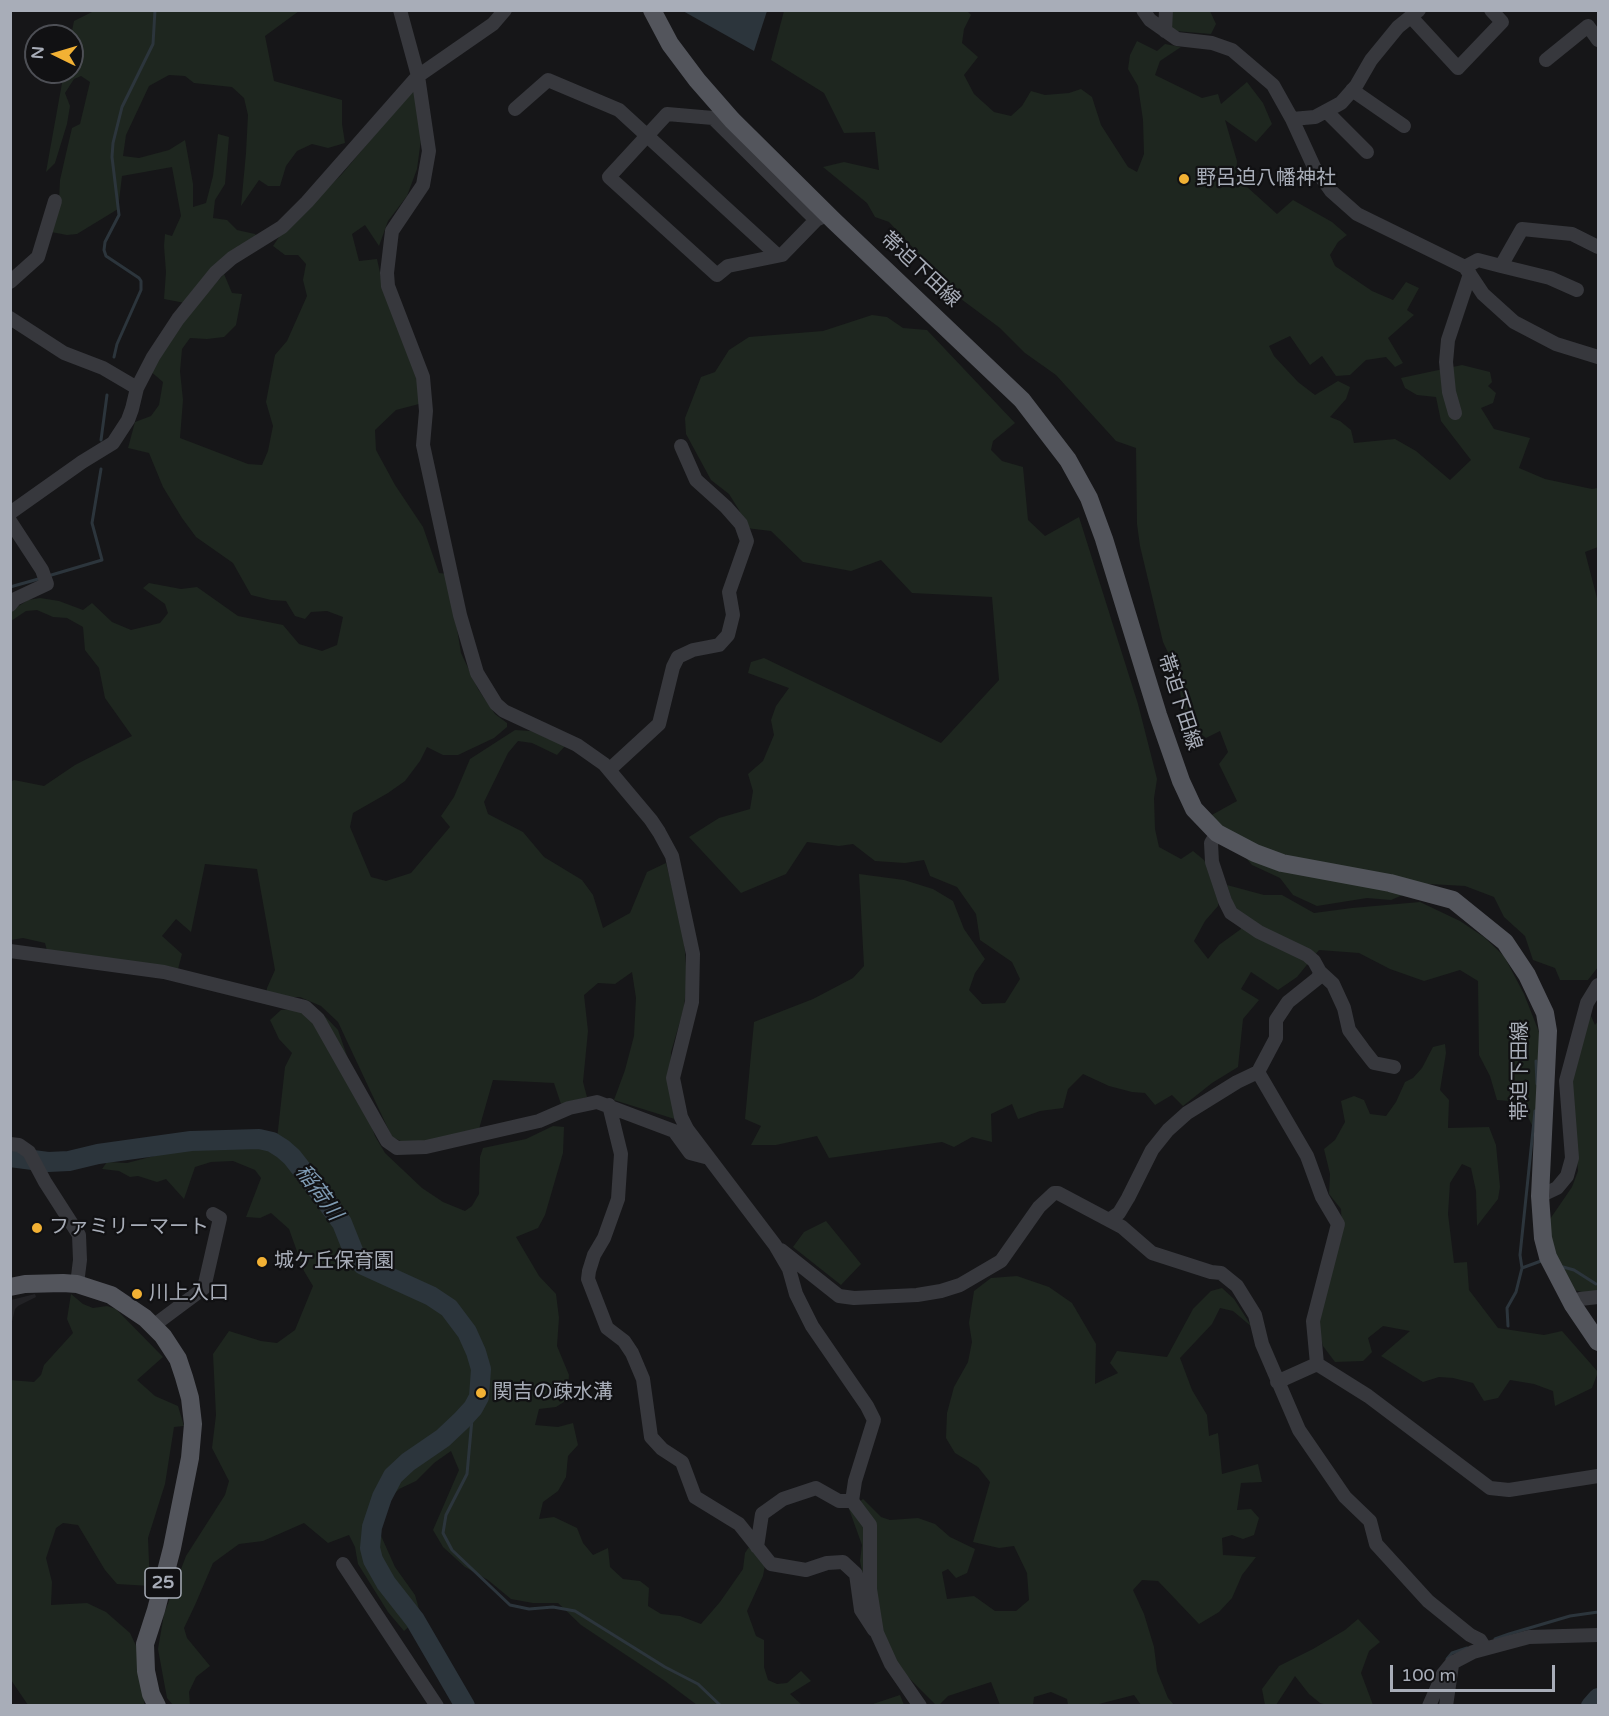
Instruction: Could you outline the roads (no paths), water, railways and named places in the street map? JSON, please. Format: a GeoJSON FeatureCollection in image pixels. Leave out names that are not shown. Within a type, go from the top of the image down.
{"type":"FeatureCollection","features":[{"type":"Feature","properties":{"kind":"main road","name":"帯迫下田線"},"geometry":{"type":"LineString","coordinates":[[652,10],[670,44],[697,80],[822,218],[1022,400],[1068,460],[1089,498],[1104,539],[1158,715],[1180,781],[1194,809],[1217,833],[1255,853],[1282,862],[1390,883],[1453,900],[1505,942],[1527,975],[1545,1013],[1548,1031],[1540,1196],[1543,1238],[1548,1257],[1574,1305],[1599,1342]]}},
{"type":"Feature","properties":{"kind":"main road","name":"25"},"geometry":{"type":"LineString","coordinates":[[10,1287],[41,1283],[77,1284],[111,1295],[145,1317],[163,1336],[178,1359],[190,1398],[193,1424],[186,1489],[156,1610],[145,1644],[146,1671],[157,1706]]}},
{"type":"Feature","properties":{"kind":"street"},"geometry":{"type":"LineString","coordinates":[[400,10],[418,76],[429,151],[423,185],[392,231],[386,263],[388,286],[423,377],[426,411],[423,445],[460,615],[477,673],[496,704],[512,715],[577,745],[604,764],[634,798],[659,832],[672,856],[693,954],[694,981],[692,1002],[673,1078],[681,1117],[687,1129],[775,1245],[789,1269],[796,1294],[812,1326],[867,1406],[874,1420],[855,1481],[852,1500],[870,1525],[870,1589],[878,1635]]}},
{"type":"Feature","properties":{"kind":"street"},"geometry":{"type":"LineString","coordinates":[[10,513],[82,462],[113,444],[132,410],[137,388],[153,357],[178,320],[216,272],[232,258],[282,227],[307,202],[418,76],[493,24],[505,10]]}},
{"type":"Feature","properties":{"kind":"street"},"geometry":{"type":"LineString","coordinates":[[1143,10],[1150,20],[1177,39],[1212,43],[1232,50],[1273,85],[1314,167],[1331,191],[1357,214],[1468,270],[1483,294],[1514,322],[1556,344],[1599,357]]}},
{"type":"Feature","properties":{"kind":"street"},"geometry":{"type":"LineString","coordinates":[[1165,31],[1166,10]]}},
{"type":"Feature","properties":{"kind":"street"},"geometry":{"type":"LineString","coordinates":[[1292,119],[1315,117],[1341,103],[1371,60],[1398,27],[1415,14],[1458,68],[1502,22],[1491,10]]}},
{"type":"Feature","properties":{"kind":"street"},"geometry":{"type":"LineString","coordinates":[[1546,60],[1588,26],[1599,40]]}},
{"type":"Feature","properties":{"kind":"street"},"geometry":{"type":"LineString","coordinates":[[515,109],[548,80],[619,110],[776,254]]}},
{"type":"Feature","properties":{"kind":"street"},"geometry":{"type":"LineString","coordinates":[[1352,90],[1404,126]]}},
{"type":"Feature","properties":{"kind":"street"},"geometry":{"type":"LineString","coordinates":[[1327,112],[1367,152]]}},
{"type":"Feature","properties":{"kind":"street"},"geometry":{"type":"LineString","coordinates":[[667,114],[713,118],[822,218],[782,255],[776,254],[728,266],[717,275],[609,177],[647,134],[667,114]]}},
{"type":"Feature","properties":{"kind":"street"},"geometry":{"type":"LineString","coordinates":[[10,282],[38,256],[55,201]]}},
{"type":"Feature","properties":{"kind":"street"},"geometry":{"type":"LineString","coordinates":[[1501,266],[1522,229],[1572,234],[1599,247]]}},
{"type":"Feature","properties":{"kind":"street"},"geometry":{"type":"LineString","coordinates":[[1455,413],[1449,392],[1446,362],[1448,340],[1468,270],[1478,260],[1550,278],[1577,290]]}},
{"type":"Feature","properties":{"kind":"street"},"geometry":{"type":"LineString","coordinates":[[10,318],[64,353],[103,368],[137,388]]}},
{"type":"Feature","properties":{"kind":"street"},"geometry":{"type":"LineString","coordinates":[[609,770],[659,724],[678,657],[693,650],[719,645],[728,635],[733,615],[729,592],[747,541],[741,524],[696,480],[681,446]]}},
{"type":"Feature","properties":{"kind":"street"},"geometry":{"type":"LineString","coordinates":[[10,521],[42,570],[47,584],[15,599],[10,605]]}},
{"type":"Feature","properties":{"kind":"street"},"geometry":{"type":"LineString","coordinates":[[1217,833],[1211,843],[1212,862],[1231,913],[1259,932],[1307,955],[1314,961],[1320,972],[1333,984],[1344,1008],[1349,1030],[1363,1049],[1374,1063],[1394,1067]]}},
{"type":"Feature","properties":{"kind":"street"},"geometry":{"type":"LineString","coordinates":[[10,951],[164,972],[304,1007],[318,1019],[387,1142],[397,1148],[426,1148],[539,1122],[557,1113],[597,1102],[674,1131],[690,1153],[709,1158]]}},
{"type":"Feature","properties":{"kind":"street"},"geometry":{"type":"LineString","coordinates":[[1109,1220],[1119,1213],[1152,1150],[1168,1130],[1187,1113],[1237,1082],[1258,1072],[1276,1038],[1276,1020],[1288,1002],[1318,978],[1320,972]]}},
{"type":"Feature","properties":{"kind":"street"},"geometry":{"type":"LineString","coordinates":[[1540,1196],[1557,1188],[1568,1176],[1572,1158],[1566,1081],[1587,1003],[1599,985]]}},
{"type":"Feature","properties":{"kind":"street"},"geometry":{"type":"LineString","coordinates":[[1258,1072],[1307,1155],[1322,1197],[1338,1224],[1313,1321],[1317,1364]]}},
{"type":"Feature","properties":{"kind":"street"},"geometry":{"type":"LineString","coordinates":[[609,1105],[621,1154],[618,1199],[604,1238],[590,1265],[589,1286],[607,1328],[624,1341],[643,1379],[651,1437],[662,1449],[682,1462],[695,1497],[739,1524],[771,1564],[806,1569],[827,1563],[843,1562],[856,1574],[861,1610],[878,1635],[891,1664],[920,1706]]}},
{"type":"Feature","properties":{"kind":"street"},"geometry":{"type":"LineString","coordinates":[[10,1144],[19,1145],[29,1152],[79,1235],[80,1260],[77,1284]]}},
{"type":"Feature","properties":{"kind":"street"},"geometry":{"type":"LineString","coordinates":[[775,1245],[839,1296],[854,1298],[917,1295],[954,1288],[1001,1261],[1039,1207],[1054,1193],[1058,1193],[1122,1227],[1152,1253],[1221,1273],[1237,1286],[1255,1315],[1262,1344],[1276,1382],[1299,1430],[1345,1497],[1370,1521],[1376,1544],[1428,1601],[1470,1635],[1480,1640],[1485,1648]]}},
{"type":"Feature","properties":{"kind":"street"},"geometry":{"type":"LineString","coordinates":[[153,1326],[204,1288],[220,1218],[213,1214]]}},
{"type":"Feature","properties":{"kind":"street"},"geometry":{"type":"LineString","coordinates":[[1574,1305],[1580,1299],[1599,1297]]}},
{"type":"Feature","properties":{"kind":"street"},"geometry":{"type":"LineString","coordinates":[[1276,1382],[1317,1364]]}},
{"type":"Feature","properties":{"kind":"street"},"geometry":{"type":"LineString","coordinates":[[1317,1364],[1368,1396],[1490,1488],[1509,1490],[1599,1476]]}},
{"type":"Feature","properties":{"kind":"street"},"geometry":{"type":"LineString","coordinates":[[757,1546],[762,1514],[783,1499],[816,1488],[839,1501],[852,1500]]}},
{"type":"Feature","properties":{"kind":"street"},"geometry":{"type":"LineString","coordinates":[[343,1564],[437,1706]]}},
{"type":"Feature","properties":{"kind":"street"},"geometry":{"type":"LineString","coordinates":[[1429,1706],[1443,1674],[1452,1663],[1485,1648],[1529,1637],[1599,1635]]}},
{"type":"Feature","properties":{"kind":"street"},"geometry":{"type":"LineString","coordinates":[[1446,1706],[1452,1663]]}},
{"type":"Feature","properties":{"kind":"waterway"},"geometry":{"type":"LineString","coordinates":[[114,357],[117,344],[141,290],[141,281],[106,256],[104,250],[105,242],[119,215],[112,157],[113,143],[122,107],[153,44],[155,10]]}},
{"type":"Feature","properties":{"kind":"waterway"},"geometry":{"type":"LineString","coordinates":[[101,440],[107,395]]}},
{"type":"Feature","properties":{"kind":"waterway"},"geometry":{"type":"LineString","coordinates":[[48,576],[102,560],[92,523],[101,469]]}},
{"type":"Feature","properties":{"kind":"waterway"},"geometry":{"type":"LineString","coordinates":[[10,587],[42,578]]}},
{"type":"Feature","properties":{"kind":"waterway"},"geometry":{"type":"LineString","coordinates":[[1536,1061],[1537,1084]]}},
{"type":"Feature","properties":{"kind":"waterway"},"geometry":{"type":"LineString","coordinates":[[1522,1268],[1520,1255],[1535,1111]]}},
{"type":"Feature","properties":{"kind":"waterway","name":"稲荷川"},"geometry":{"type":"LineString","coordinates":[[10,1157],[48,1162],[69,1161],[98,1154],[191,1141],[259,1139],[272,1142],[292,1157],[317,1189],[342,1223],[354,1253],[363,1265],[431,1296],[449,1308],[467,1332],[476,1352],[481,1369],[479,1397],[473,1408],[443,1438],[408,1462],[393,1476],[382,1497],[372,1527],[370,1548],[373,1560],[386,1583],[415,1620],[465,1706]]}},
{"type":"Feature","properties":{"kind":"waterway"},"geometry":{"type":"LineString","coordinates":[[1508,1326],[1507,1308],[1516,1292],[1522,1268],[1541,1261]]}},
{"type":"Feature","properties":{"kind":"waterway"},"geometry":{"type":"LineString","coordinates":[[1563,1267],[1574,1270],[1596,1284]]}},
{"type":"Feature","properties":{"kind":"waterway"},"geometry":{"type":"LineString","coordinates":[[473,1408],[467,1474],[446,1515],[443,1533],[452,1550],[510,1605],[529,1609],[553,1607],[575,1611],[665,1667],[698,1684],[721,1706]]}},
{"type":"Feature","properties":{"kind":"waterway"},"geometry":{"type":"LineString","coordinates":[[1495,1639],[1570,1616],[1598,1612]]}},
{"type":"Feature","properties":{"kind":"waterway"},"geometry":{"type":"LineString","coordinates":[[1447,1659],[1452,1653],[1467,1648]]}},
{"type":"Feature","properties":{"kind":"waterway","name":"稲荷川"},"geometry":{"type":"LineString","coordinates":[[1591,1706],[1598,1698]]}},
{"type":"Feature","properties":{"kind":"place","name":"野呂迫八幡神社"},"geometry":{"type":"Point","coordinates":[1184,179]}},
{"type":"Feature","properties":{"kind":"place","name":"ファミリーマート"},"geometry":{"type":"Point","coordinates":[37,1228]}},
{"type":"Feature","properties":{"kind":"place","name":"城ケ丘保育園"},"geometry":{"type":"Point","coordinates":[262,1262]}},
{"type":"Feature","properties":{"kind":"place","name":"川上入口"},"geometry":{"type":"Point","coordinates":[137,1294]}},
{"type":"Feature","properties":{"kind":"place","name":"関吉の疎水溝"},"geometry":{"type":"Point","coordinates":[481,1393]}}]}
